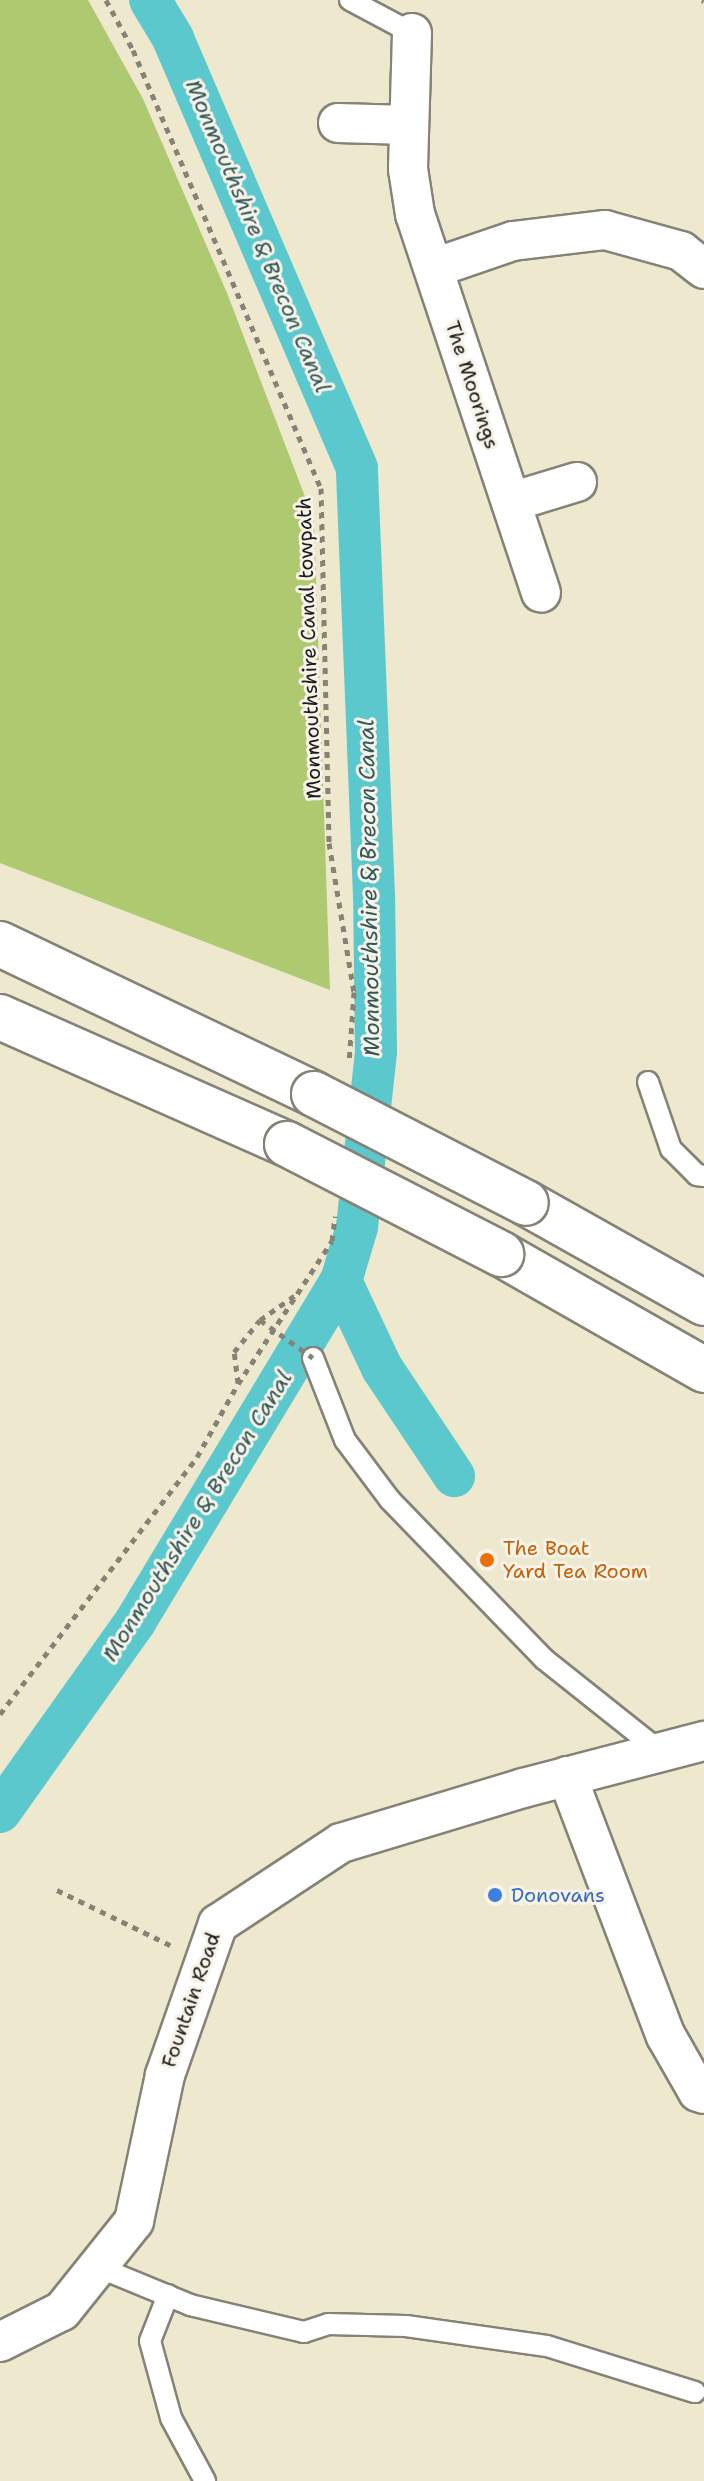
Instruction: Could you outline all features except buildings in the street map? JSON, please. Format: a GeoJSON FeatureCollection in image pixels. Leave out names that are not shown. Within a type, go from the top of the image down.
{"type":"FeatureCollection","features":[{"type":"Feature","properties":{"kind":"main road"},"geometry":{"type":"LineString","coordinates":[[0,944],[331,1084],[526,1203],[704,1303]]}},
{"type":"Feature","properties":{"kind":"main road"},"geometry":{"type":"LineString","coordinates":[[0,1017],[287,1144],[501,1254],[699,1369]]}},
{"type":"Feature","properties":{"kind":"main road"},"geometry":{"type":"LineString","coordinates":[[526,1203],[704,1282]]}},
{"type":"Feature","properties":{"kind":"street","name":"The Moorings"},"geometry":{"type":"LineString","coordinates":[[412,33],[408,169],[415,214],[541,593]]}},
{"type":"Feature","properties":{"kind":"street"},"geometry":{"type":"LineString","coordinates":[[338,123],[409,125]]}},
{"type":"Feature","properties":{"kind":"street"},"geometry":{"type":"LineString","coordinates":[[434,268],[513,241],[605,230],[681,251],[704,269]]}},
{"type":"Feature","properties":{"kind":"street"},"geometry":{"type":"LineString","coordinates":[[511,502],[577,482]]}},
{"type":"Feature","properties":{"kind":"street","name":"Fountain Road"},"geometry":{"type":"LineString","coordinates":[[0,2342],[62,2311],[134,2221],[165,2075],[218,1924],[341,1843],[567,1776],[704,1741]]}},
{"type":"Feature","properties":{"kind":"street"},"geometry":{"type":"LineString","coordinates":[[567,1776],[666,2036],[698,2092],[704,2094]]}},
{"type":"Feature","properties":{"kind":"lane"},"geometry":{"type":"LineString","coordinates":[[350,0],[412,33]]}},
{"type":"Feature","properties":{"kind":"lane"},"geometry":{"type":"LineString","coordinates":[[648,1082],[671,1149],[697,1175],[704,1176]]}},
{"type":"Feature","properties":{"kind":"lane"},"geometry":{"type":"LineString","coordinates":[[313,1358],[345,1440],[390,1500],[544,1659],[661,1752]]}},
{"type":"Feature","properties":{"kind":"lane"},"geometry":{"type":"LineString","coordinates":[[98,2267],[190,2305],[304,2332],[328,2324],[406,2326],[547,2346],[695,2392]]}},
{"type":"Feature","properties":{"kind":"lane"},"geometry":{"type":"LineString","coordinates":[[168,2295],[150,2341],[171,2418],[205,2481]]}},
{"type":"Feature","properties":{"kind":"path","name":"Monmouthshire Canal towpath"},"geometry":{"type":"LineString","coordinates":[[106,0],[133,50],[321,488],[329,843],[354,992],[331,1084]]}},
{"type":"Feature","properties":{"kind":"path"},"geometry":{"type":"LineString","coordinates":[[0,1714],[197,1457],[238,1384],[332,1241],[335,1211]]}},
{"type":"Feature","properties":{"kind":"path"},"geometry":{"type":"LineString","coordinates":[[238,1384],[234,1352],[260,1320],[300,1292]]}},
{"type":"Feature","properties":{"kind":"path"},"geometry":{"type":"LineString","coordinates":[[260,1320],[313,1358]]}},
{"type":"Feature","properties":{"kind":"path"},"geometry":{"type":"LineString","coordinates":[[57,1890],[205,1962]]}},
{"type":"Feature","properties":{"kind":"green space"},"geometry":{"type":"Polygon","coordinates":[[[0,0],[88,0],[143,99],[227,293],[314,520],[330,990],[0,863],[0,0]]]}},
{"type":"Feature","properties":{"kind":"waterway","name":"Monmouthshire & Brecon Canal"},"geometry":{"type":"LineString","coordinates":[[0,1812],[135,1622],[341,1281],[357,1227],[376,1051],[374,896],[357,468],[173,38],[150,0]]}},
{"type":"Feature","properties":{"kind":"waterway"},"geometry":{"type":"LineString","coordinates":[[341,1281],[382,1368],[454,1476]]}},
{"type":"Feature","properties":{"kind":"place","name":"The Boat Yard Tea Room"},"geometry":{"type":"Point","coordinates":[487,1560]}},
{"type":"Feature","properties":{"kind":"place","name":"Donovans"},"geometry":{"type":"Point","coordinates":[495,1895]}}]}
